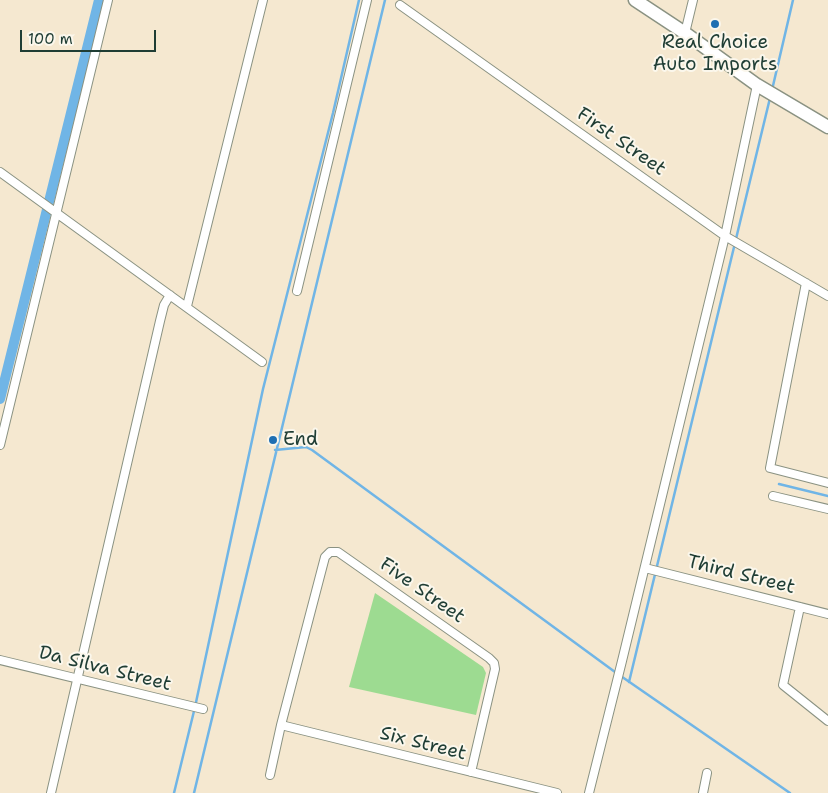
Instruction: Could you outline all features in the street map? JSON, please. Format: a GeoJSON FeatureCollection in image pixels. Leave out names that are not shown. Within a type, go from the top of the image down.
{"type":"FeatureCollection","features":[{"type":"Feature","properties":{"kind":"main road"},"geometry":{"type":"LineString","coordinates":[[635,0],[685,33],[757,85],[828,127]]}},
{"type":"Feature","properties":{"kind":"street"},"geometry":{"type":"LineString","coordinates":[[0,445],[108,0]]}},
{"type":"Feature","properties":{"kind":"street"},"geometry":{"type":"LineString","coordinates":[[187,306],[263,0]]}},
{"type":"Feature","properties":{"kind":"street"},"geometry":{"type":"LineString","coordinates":[[297,291],[367,0]]}},
{"type":"Feature","properties":{"kind":"street"},"geometry":{"type":"LineString","coordinates":[[685,33],[693,0]]}},
{"type":"Feature","properties":{"kind":"street","name":"First Street"},"geometry":{"type":"LineString","coordinates":[[400,5],[725,236],[828,296]]}},
{"type":"Feature","properties":{"kind":"street"},"geometry":{"type":"LineString","coordinates":[[589,793],[725,236],[757,85]]}},
{"type":"Feature","properties":{"kind":"street"},"geometry":{"type":"LineString","coordinates":[[0,172],[262,362]]}},
{"type":"Feature","properties":{"kind":"street"},"geometry":{"type":"LineString","coordinates":[[806,283],[770,468],[828,483]]}},
{"type":"Feature","properties":{"kind":"street"},"geometry":{"type":"LineString","coordinates":[[51,793],[160,320],[164,305],[170,295]]}},
{"type":"Feature","properties":{"kind":"street"},"geometry":{"type":"LineString","coordinates":[[774,496],[828,509]]}},
{"type":"Feature","properties":{"kind":"street","name":"Five Street"},"geometry":{"type":"LineString","coordinates":[[281,725],[325,557],[330,552],[338,552],[494,663],[495,669],[471,772]]}},
{"type":"Feature","properties":{"kind":"street","name":"Third Street"},"geometry":{"type":"LineString","coordinates":[[645,568],[828,614]]}},
{"type":"Feature","properties":{"kind":"street"},"geometry":{"type":"LineString","coordinates":[[800,607],[783,685],[828,721]]}},
{"type":"Feature","properties":{"kind":"street","name":"Da Silva Street"},"geometry":{"type":"LineString","coordinates":[[0,660],[203,709]]}},
{"type":"Feature","properties":{"kind":"street"},"geometry":{"type":"LineString","coordinates":[[270,775],[281,725]]}},
{"type":"Feature","properties":{"kind":"street","name":"Six Street"},"geometry":{"type":"LineString","coordinates":[[281,725],[557,793]]}},
{"type":"Feature","properties":{"kind":"street"},"geometry":{"type":"LineString","coordinates":[[703,793],[708,773]]}},
{"type":"Feature","properties":{"kind":"green space"},"geometry":{"type":"Polygon","coordinates":[[[375,593],[483,667],[486,673],[476,715],[349,687],[375,593]]]}},
{"type":"Feature","properties":{"kind":"waterway"},"geometry":{"type":"LineString","coordinates":[[0,399],[99,0]]}},
{"type":"Feature","properties":{"kind":"waterway"},"geometry":{"type":"LineString","coordinates":[[174,793],[195,707],[263,389],[333,113],[359,0]]}},
{"type":"Feature","properties":{"kind":"waterway"},"geometry":{"type":"LineString","coordinates":[[194,793],[385,0]]}},
{"type":"Feature","properties":{"kind":"waterway"},"geometry":{"type":"LineString","coordinates":[[772,90],[793,0]]}},
{"type":"Feature","properties":{"kind":"waterway"},"geometry":{"type":"LineString","coordinates":[[629,682],[770,98]]}},
{"type":"Feature","properties":{"kind":"waterway"},"geometry":{"type":"LineString","coordinates":[[275,450],[306,447],[312,450],[615,672],[790,793]]}},
{"type":"Feature","properties":{"kind":"waterway"},"geometry":{"type":"LineString","coordinates":[[779,484],[828,496]]}},
{"type":"Feature","properties":{"kind":"place","name":"Real Choice Auto Imports"},"geometry":{"type":"Point","coordinates":[715,24]}},
{"type":"Feature","properties":{"kind":"place","name":"End"},"geometry":{"type":"Point","coordinates":[273,440]}}]}
